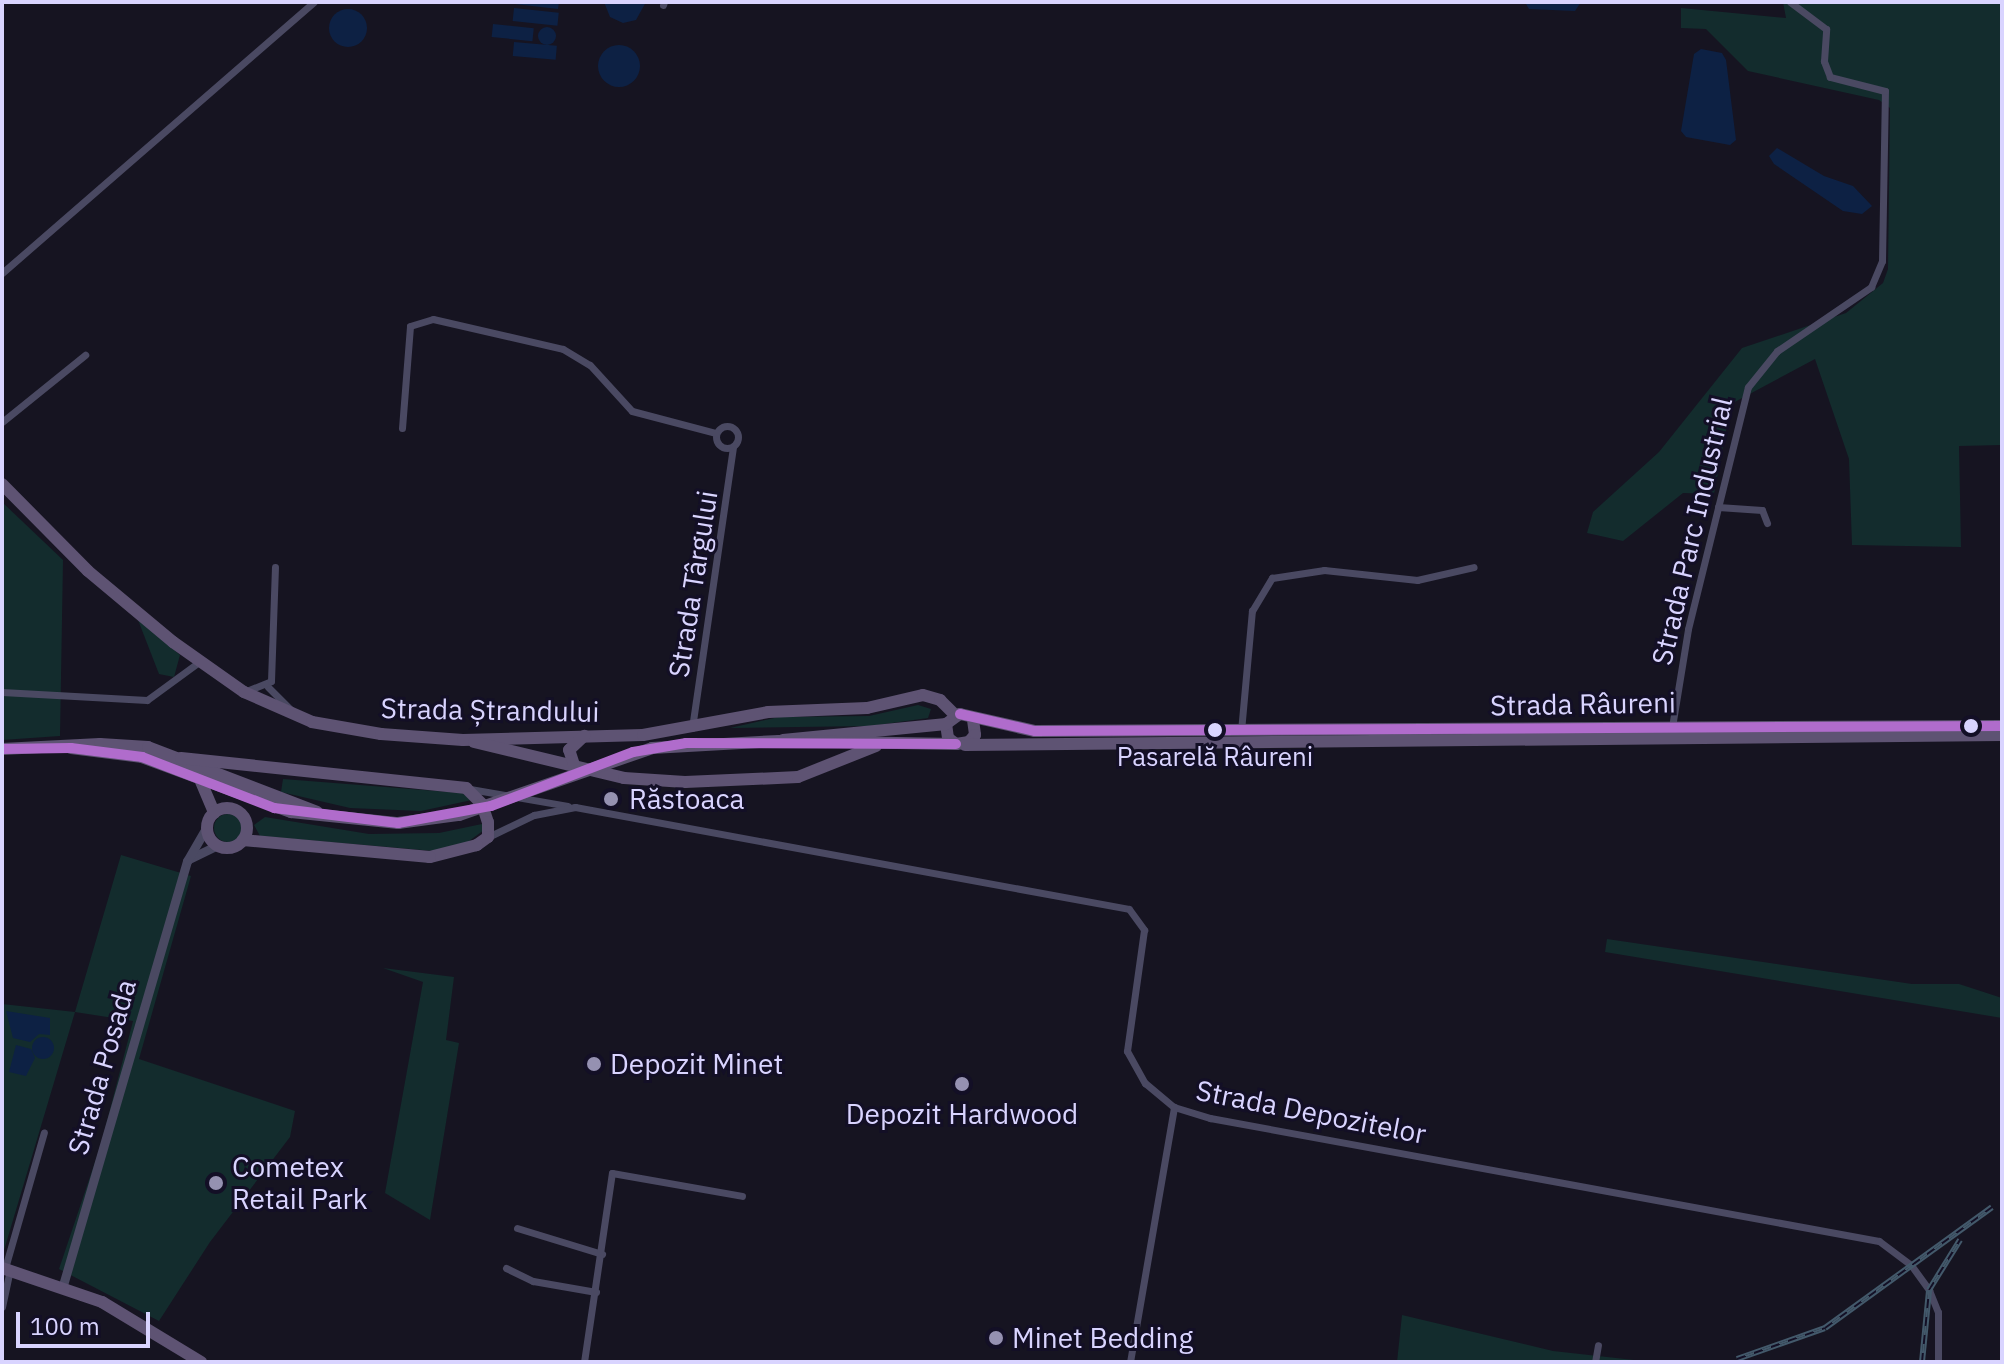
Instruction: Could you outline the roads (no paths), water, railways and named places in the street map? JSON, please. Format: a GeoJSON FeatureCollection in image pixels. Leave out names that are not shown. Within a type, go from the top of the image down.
{"type":"FeatureCollection","features":[{"type":"Feature","properties":{"kind":"main road","name":"Strada Ștrandului"},"geometry":{"type":"LineString","coordinates":[[2,484],[88,571],[199,662],[244,692],[297,717],[352,731],[463,740],[584,736],[692,728],[768,712],[867,708],[923,695],[940,700],[951,720]]}},
{"type":"Feature","properties":{"kind":"main road","name":"Strada Râureni"},"geometry":{"type":"LineString","coordinates":[[951,720],[973,720],[1035,731],[2002,726]]}},
{"type":"Feature","properties":{"kind":"main road"},"geometry":{"type":"LineString","coordinates":[[779,741],[951,720],[948,738],[961,744],[975,735],[973,720]]}},
{"type":"Feature","properties":{"kind":"main road","name":"Strada Râureni"},"geometry":{"type":"LineString","coordinates":[[876,746],[2002,735]]}},
{"type":"Feature","properties":{"kind":"main road"},"geometry":{"type":"LineString","coordinates":[[575,768],[569,750],[584,736]]}},
{"type":"Feature","properties":{"kind":"main road"},"geometry":{"type":"LineString","coordinates":[[463,740],[575,768],[658,782],[791,778],[876,746]]}},
{"type":"Feature","properties":{"kind":"main road"},"geometry":{"type":"LineString","coordinates":[[71,748],[142,757],[196,775],[274,808],[398,823],[459,815],[642,750],[707,741],[876,746]]}},
{"type":"Feature","properties":{"kind":"main road"},"geometry":{"type":"LineString","coordinates":[[2,749],[127,744],[181,758],[323,815]]}},
{"type":"Feature","properties":{"kind":"main road"},"geometry":{"type":"LineString","coordinates":[[181,758],[466,788],[482,804],[488,837],[461,851],[414,857],[243,840]]}},
{"type":"Feature","properties":{"kind":"main road"},"geometry":{"type":"LineString","coordinates":[[271,794],[269,782],[276,769]]}},
{"type":"Feature","properties":{"kind":"main road"},"geometry":{"type":"LineString","coordinates":[[196,775],[210,794],[214,813],[207,827],[218,845],[234,847],[243,840],[247,822]]}},
{"type":"Feature","properties":{"kind":"main road"},"geometry":{"type":"LineString","coordinates":[[247,822],[274,808]]}},
{"type":"Feature","properties":{"kind":"main road"},"geometry":{"type":"LineString","coordinates":[[214,813],[233,809],[247,822]]}},
{"type":"Feature","properties":{"kind":"main road"},"geometry":{"type":"LineString","coordinates":[[5,1268],[63,1285],[119,1311],[201,1362]]}},
{"type":"Feature","properties":{"kind":"street"},"geometry":{"type":"LineString","coordinates":[[2,273],[314,2]]}},
{"type":"Feature","properties":{"kind":"street","name":"Strada Parc Industrial"},"geometry":{"type":"LineString","coordinates":[[1672,727],[1688,629],[1742,401],[1754,375],[1777,351],[1871,287],[1882,261],[1885,91],[1830,77],[1824,61],[1826,29],[1790,2]]}},
{"type":"Feature","properties":{"kind":"street"},"geometry":{"type":"LineString","coordinates":[[402,428],[410,326],[433,319],[563,349],[590,365],[632,411],[716,433]]}},
{"type":"Feature","properties":{"kind":"street"},"geometry":{"type":"LineString","coordinates":[[2,422],[85,355]]}},
{"type":"Feature","properties":{"kind":"street"},"geometry":{"type":"LineString","coordinates":[[722,426],[732,427],[738,435],[733,447],[718,445],[716,433],[722,426]]}},
{"type":"Feature","properties":{"kind":"street","name":"Strada Târgului"},"geometry":{"type":"LineString","coordinates":[[692,728],[733,447]]}},
{"type":"Feature","properties":{"kind":"street"},"geometry":{"type":"LineString","coordinates":[[1718,507],[1762,510],[1767,523]]}},
{"type":"Feature","properties":{"kind":"street"},"geometry":{"type":"LineString","coordinates":[[268,687],[275,567]]}},
{"type":"Feature","properties":{"kind":"street"},"geometry":{"type":"LineString","coordinates":[[1241,732],[1252,611],[1267,581],[1284,573],[1316,570],[1417,580],[1474,567]]}},
{"type":"Feature","properties":{"kind":"street"},"geometry":{"type":"LineString","coordinates":[[2,692],[147,700],[199,662]]}},
{"type":"Feature","properties":{"kind":"street"},"geometry":{"type":"LineString","coordinates":[[244,692],[268,687],[282,696],[297,717]]}},
{"type":"Feature","properties":{"kind":"street"},"geometry":{"type":"LineString","coordinates":[[1638,737],[1672,727],[1711,736]]}},
{"type":"Feature","properties":{"kind":"street"},"geometry":{"type":"LineString","coordinates":[[466,788],[575,807]]}},
{"type":"Feature","properties":{"kind":"street","name":"Strada Depozitelor"},"geometry":{"type":"LineString","coordinates":[[488,837],[534,815],[575,807],[1129,909],[1144,930],[1127,1051],[1145,1083],[1174,1107],[1210,1118],[1868,1237],[1896,1251],[1929,1290],[1938,1312],[1938,1362]]}},
{"type":"Feature","properties":{"kind":"street","name":"Strada Posada"},"geometry":{"type":"LineString","coordinates":[[63,1285],[187,861],[207,827]]}},
{"type":"Feature","properties":{"kind":"street"},"geometry":{"type":"LineString","coordinates":[[187,861],[202,849],[218,845]]}},
{"type":"Feature","properties":{"kind":"street"},"geometry":{"type":"LineString","coordinates":[[1130,1362],[1174,1107]]}},
{"type":"Feature","properties":{"kind":"street","name":"Strada Posada"},"geometry":{"type":"LineString","coordinates":[[2,1307],[5,1268],[44,1132]]}},
{"type":"Feature","properties":{"kind":"street"},"geometry":{"type":"LineString","coordinates":[[584,1362],[612,1173],[742,1196]]}},
{"type":"Feature","properties":{"kind":"street"},"geometry":{"type":"LineString","coordinates":[[517,1228],[602,1254]]}},
{"type":"Feature","properties":{"kind":"street"},"geometry":{"type":"LineString","coordinates":[[506,1268],[533,1281],[596,1292]]}},
{"type":"Feature","properties":{"kind":"street"},"geometry":{"type":"LineString","coordinates":[[1595,1362],[1598,1345]]}},
{"type":"Feature","properties":{"kind":"water"},"geometry":{"type":"Polygon","coordinates":[[[496,2],[559,2],[558,9],[496,2]]]}},
{"type":"Feature","properties":{"kind":"water"},"geometry":{"type":"Polygon","coordinates":[[[604,2],[646,2],[636,20],[623,23],[610,17],[604,2]]]}},
{"type":"Feature","properties":{"kind":"water"},"geometry":{"type":"Polygon","coordinates":[[[1581,2],[1575,11],[1529,9],[1526,4],[1581,2]]]}},
{"type":"Feature","properties":{"kind":"water"},"geometry":{"type":"Polygon","coordinates":[[[514,8],[559,13],[557,26],[513,21],[514,8]]]}},
{"type":"Feature","properties":{"kind":"water"},"geometry":{"type":"Polygon","coordinates":[[[348,9],[362,14],[367,28],[362,42],[348,47],[334,42],[329,28],[334,14],[348,9]]]}},
{"type":"Feature","properties":{"kind":"water"},"geometry":{"type":"Polygon","coordinates":[[[493,24],[534,28],[532,41],[492,37],[493,24]]]}},
{"type":"Feature","properties":{"kind":"water"},"geometry":{"type":"Polygon","coordinates":[[[547,27],[556,36],[547,45],[538,36],[547,27]]]}},
{"type":"Feature","properties":{"kind":"water"},"geometry":{"type":"Polygon","coordinates":[[[514,42],[557,46],[556,60],[513,56],[514,42]]]}},
{"type":"Feature","properties":{"kind":"water"},"geometry":{"type":"Polygon","coordinates":[[[619,45],[634,51],[640,66],[634,81],[619,87],[604,81],[598,66],[604,51],[619,45]]]}},
{"type":"Feature","properties":{"kind":"water"},"geometry":{"type":"Polygon","coordinates":[[[1701,49],[1722,53],[1726,60],[1736,140],[1730,145],[1686,137],[1681,131],[1694,54],[1701,49]]]}},
{"type":"Feature","properties":{"kind":"water"},"geometry":{"type":"Polygon","coordinates":[[[1777,148],[1824,176],[1853,186],[1872,206],[1862,214],[1843,211],[1774,164],[1769,156],[1777,148]]]}},
{"type":"Feature","properties":{"kind":"water"},"geometry":{"type":"Polygon","coordinates":[[[6,1011],[50,1018],[50,1035],[39,1034],[30,1042],[13,1038],[6,1011]]]}},
{"type":"Feature","properties":{"kind":"water"},"geometry":{"type":"Polygon","coordinates":[[[43,1037],[54,1048],[43,1059],[32,1048],[43,1037]]]}},
{"type":"Feature","properties":{"kind":"water"},"geometry":{"type":"Polygon","coordinates":[[[16,1045],[31,1049],[35,1058],[26,1076],[9,1072],[16,1045]]]}},
{"type":"Feature","properties":{"kind":"railway"},"geometry":{"type":"LineString","coordinates":[[1737,1359],[1825,1328],[1992,1207]]}},
{"type":"Feature","properties":{"kind":"railway"},"geometry":{"type":"LineString","coordinates":[[1922,1362],[1929,1290],[1960,1240]]}},
{"type":"Feature","properties":{"kind":"place","name":"Pasarelă Râureni"},"geometry":{"type":"Point","coordinates":[1215,730]}},
{"type":"Feature","properties":{"kind":"place","name":"Răstoaca"},"geometry":{"type":"Point","coordinates":[611,799]}},
{"type":"Feature","properties":{"kind":"place","name":"Depozit Minet"},"geometry":{"type":"Point","coordinates":[594,1064]}},
{"type":"Feature","properties":{"kind":"place","name":"Depozit Hardwood"},"geometry":{"type":"Point","coordinates":[962,1084]}},
{"type":"Feature","properties":{"kind":"place","name":"Cometex Retail Park"},"geometry":{"type":"Point","coordinates":[216,1183]}},
{"type":"Feature","properties":{"kind":"place","name":"Minet Bedding"},"geometry":{"type":"Point","coordinates":[996,1338]}}]}
